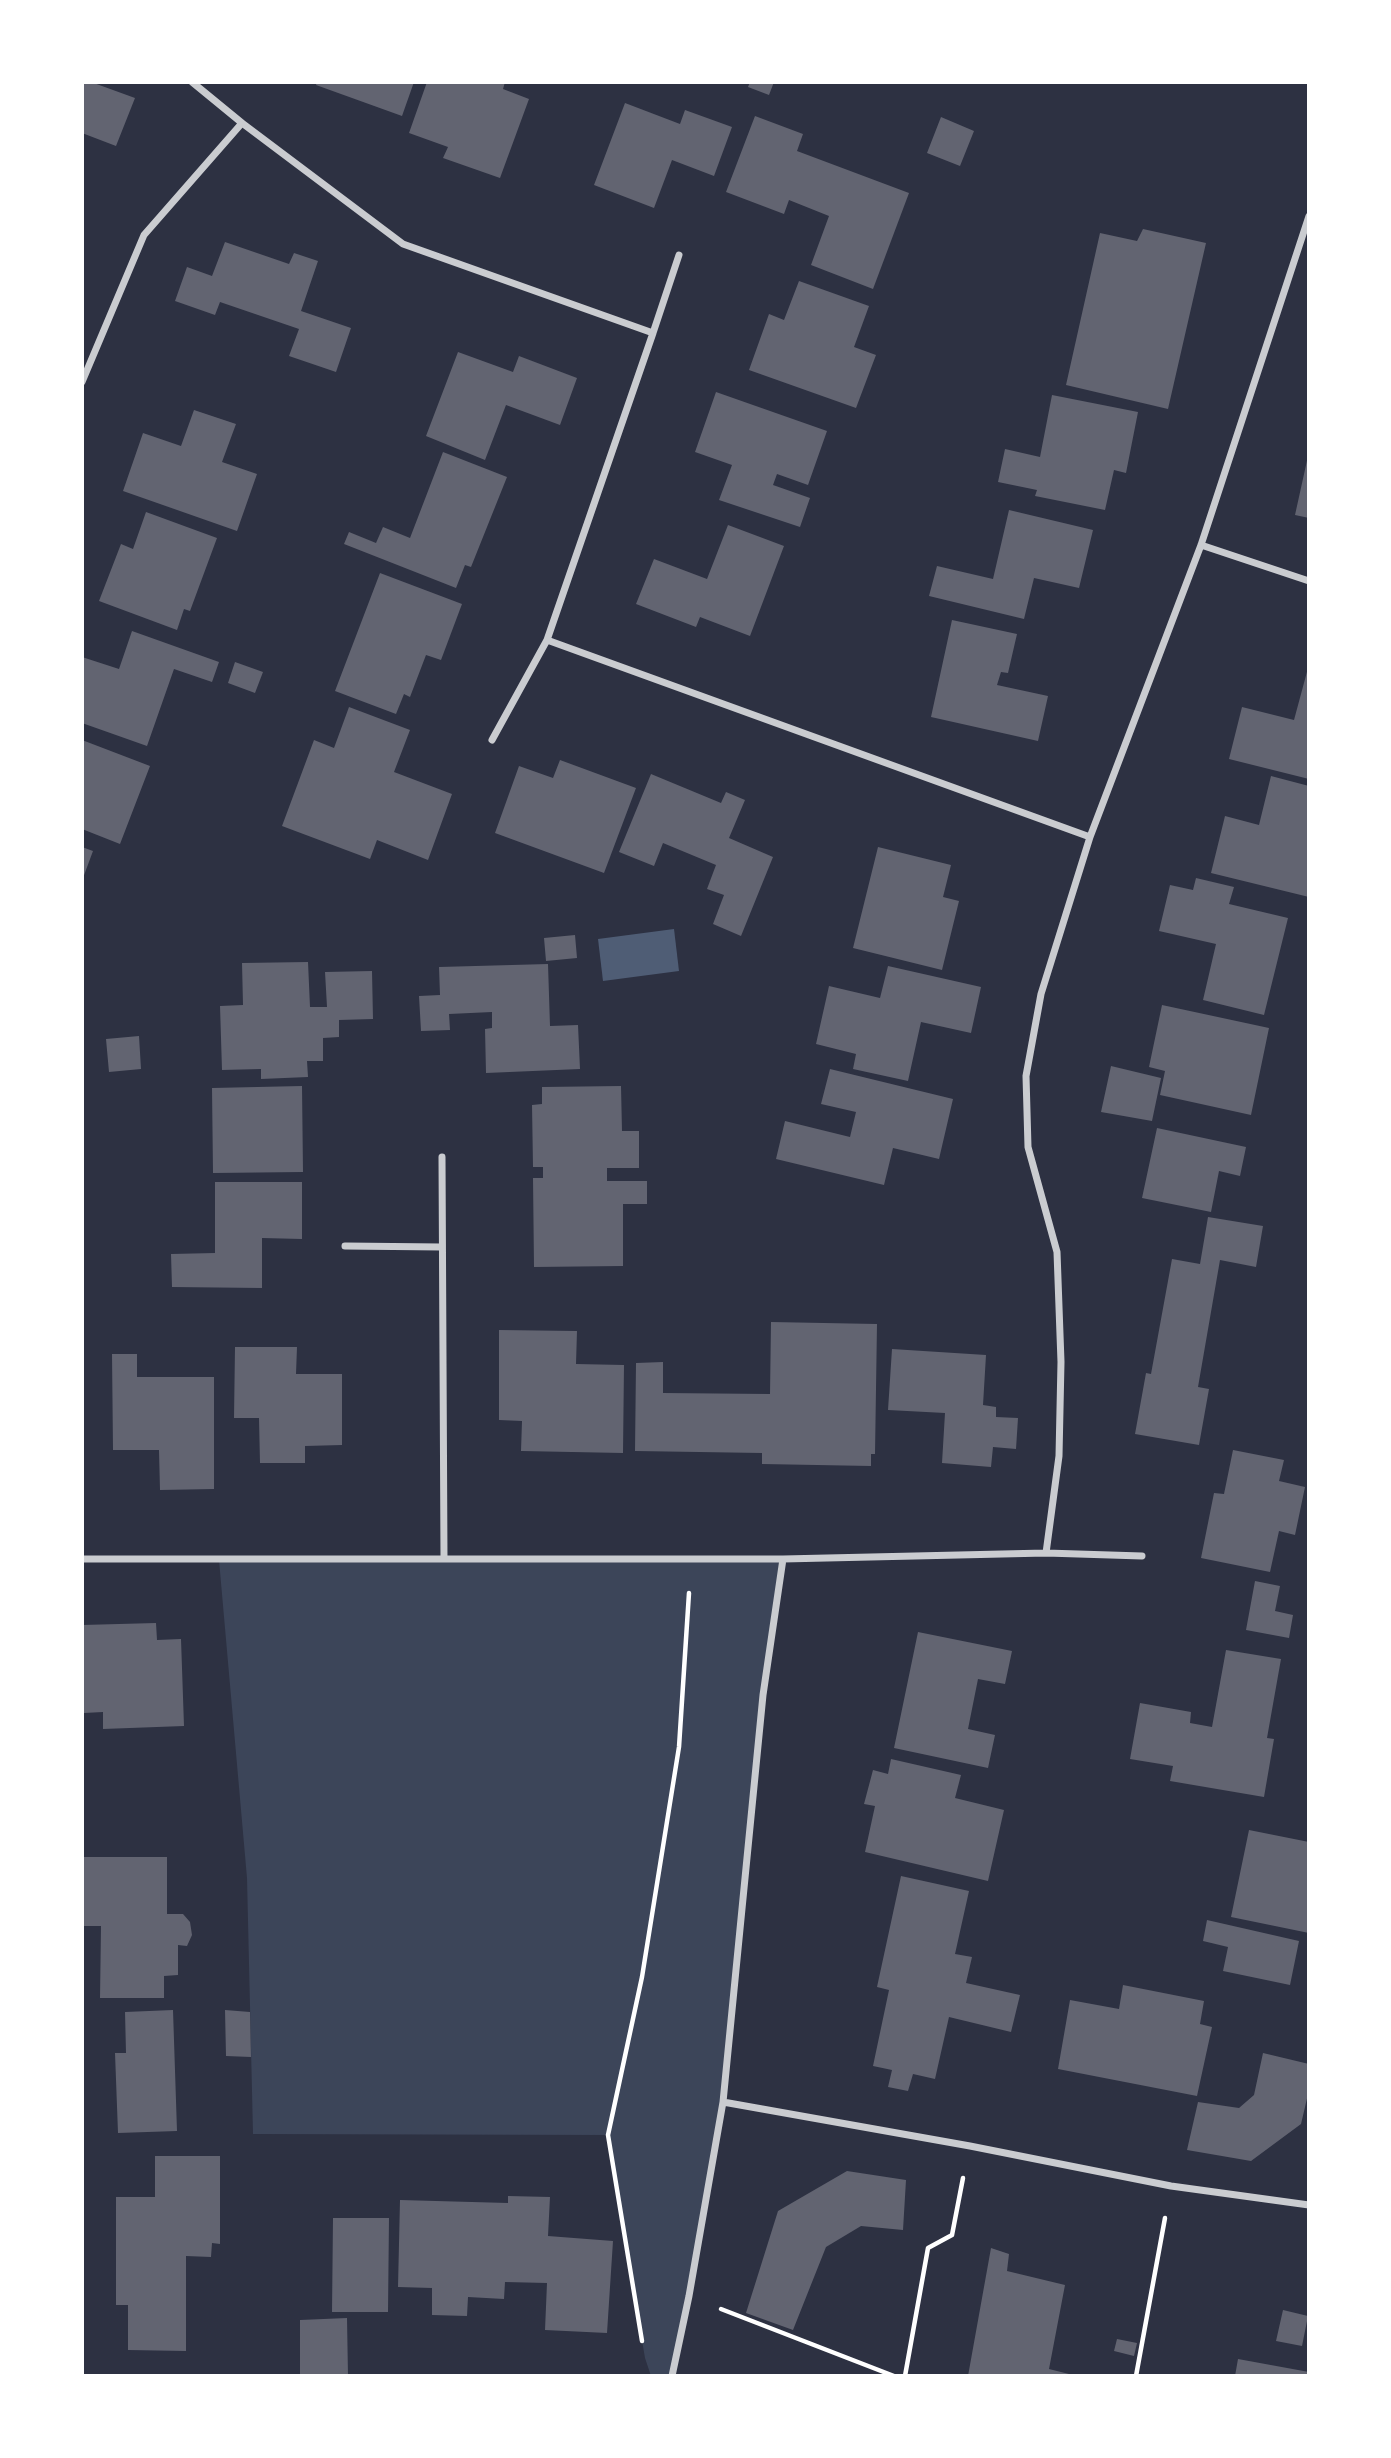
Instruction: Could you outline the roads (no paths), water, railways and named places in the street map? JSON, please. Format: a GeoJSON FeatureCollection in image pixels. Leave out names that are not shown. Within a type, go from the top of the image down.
{"type":"FeatureCollection","features":[{"type":"Feature","properties":{"kind":"street"},"geometry":{"type":"LineString","coordinates":[[192,82],[403,244],[653,333]]}},
{"type":"Feature","properties":{"kind":"street"},"geometry":{"type":"LineString","coordinates":[[82,382],[144,235],[242,123]]}},
{"type":"Feature","properties":{"kind":"street"},"geometry":{"type":"LineString","coordinates":[[1046,1553],[1059,1456],[1061,1362],[1057,1252],[1028,1147],[1026,1076],[1041,994],[1090,837],[1201,545],[1309,216]]}},
{"type":"Feature","properties":{"kind":"street"},"geometry":{"type":"LineString","coordinates":[[492,740],[547,640],[679,256]]}},
{"type":"Feature","properties":{"kind":"street"},"geometry":{"type":"LineString","coordinates":[[1201,545],[1309,581]]}},
{"type":"Feature","properties":{"kind":"street"},"geometry":{"type":"LineString","coordinates":[[547,640],[1090,837]]}},
{"type":"Feature","properties":{"kind":"street"},"geometry":{"type":"LineString","coordinates":[[442,1157],[443,1559]]}},
{"type":"Feature","properties":{"kind":"street"},"geometry":{"type":"LineString","coordinates":[[345,1246],[441,1247]]}},
{"type":"Feature","properties":{"kind":"street"},"geometry":{"type":"LineString","coordinates":[[82,1559],[691,1561],[1046,1553],[1142,1556]]}},
{"type":"Feature","properties":{"kind":"street"},"geometry":{"type":"LineString","coordinates":[[672,2376],[690,2296],[723,2102],[763,1695],[783,1559]]}},
{"type":"Feature","properties":{"kind":"street"},"geometry":{"type":"LineString","coordinates":[[723,2102],[970,2146],[1171,2186],[1309,2205]]}}]}
